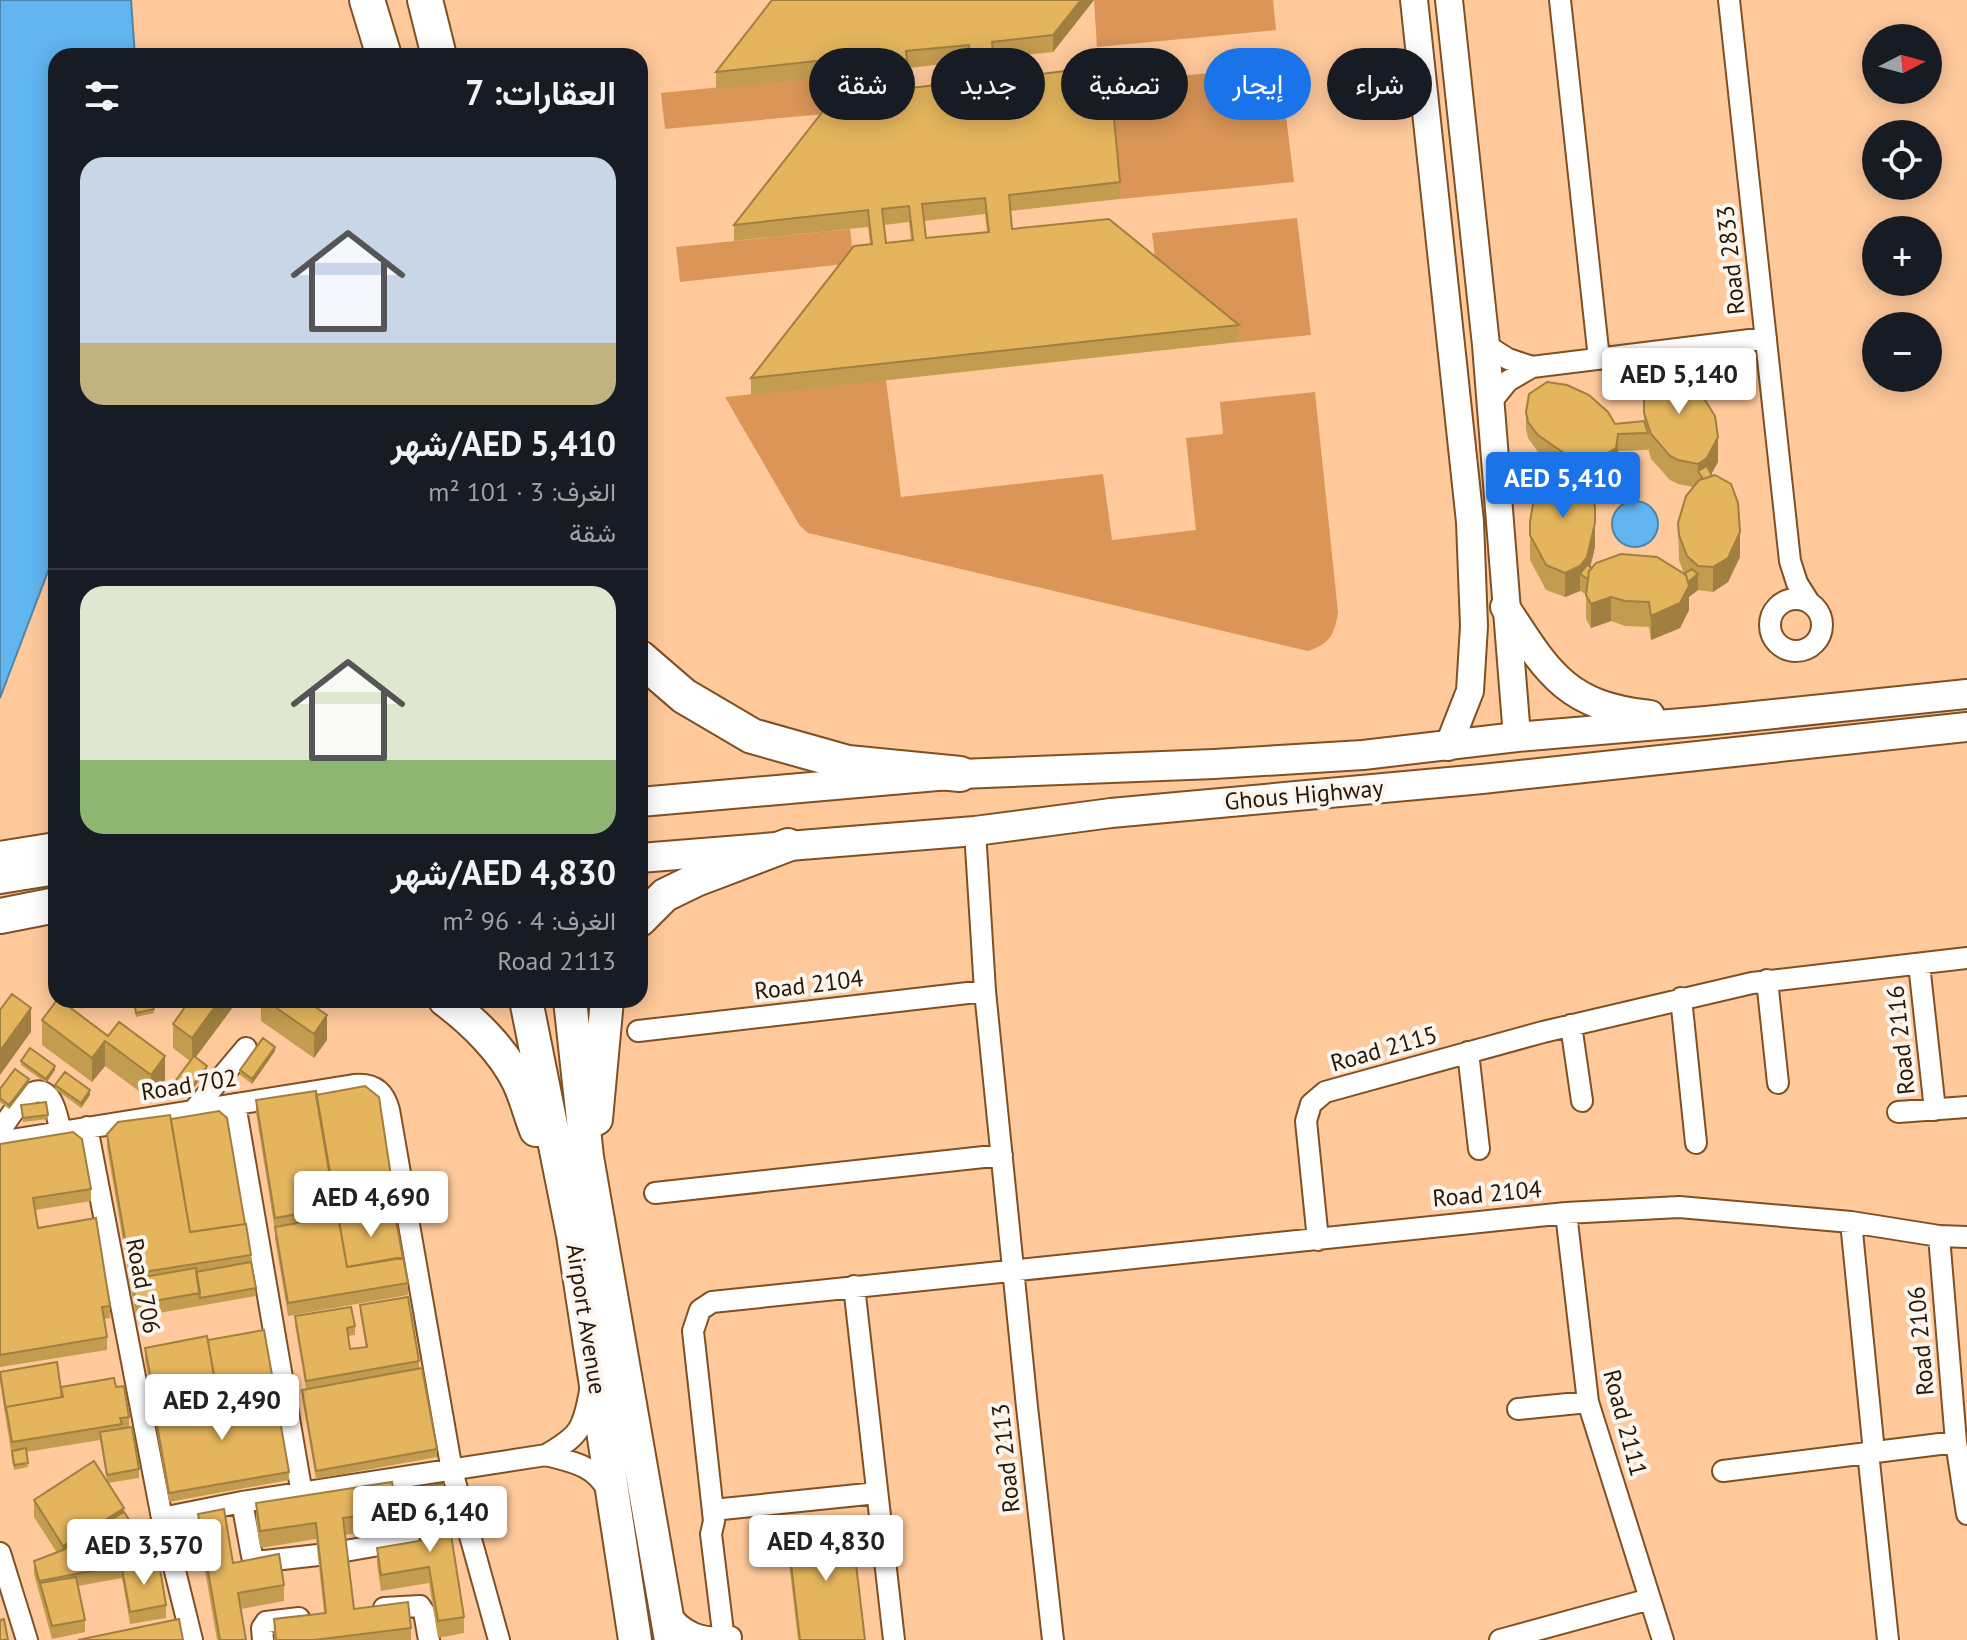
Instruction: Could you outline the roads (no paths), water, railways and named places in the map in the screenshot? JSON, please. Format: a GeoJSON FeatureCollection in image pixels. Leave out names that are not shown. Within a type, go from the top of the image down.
{"type":"FeatureCollection","features":[{"type":"Feature","properties":{"kind":"highway"},"geometry":{"type":"LineString","coordinates":[[367,0],[382,48]]}},
{"type":"Feature","properties":{"kind":"highway"},"geometry":{"type":"LineString","coordinates":[[425,0],[437,48]]}},
{"type":"Feature","properties":{"kind":"highway"},"geometry":{"type":"LineString","coordinates":[[648,665],[684,696],[752,736],[848,763],[960,774]]}},
{"type":"Feature","properties":{"kind":"highway"},"geometry":{"type":"LineString","coordinates":[[0,859],[48,851]]}},
{"type":"Feature","properties":{"kind":"highway"},"geometry":{"type":"LineString","coordinates":[[0,916],[48,907]]}},
{"type":"Feature","properties":{"kind":"main road"},"geometry":{"type":"LineString","coordinates":[[1505,607],[1538,658],[1559,683],[1596,705],[1627,713],[1706,721]]}},
{"type":"Feature","properties":{"kind":"main road","name":"Ghous Highway"},"geometry":{"type":"LineString","coordinates":[[648,801],[960,774],[1254,762],[1448,747],[1517,737],[1967,694]]}},
{"type":"Feature","properties":{"kind":"main road","name":"Ghous Highway"},"geometry":{"type":"LineString","coordinates":[[648,857],[975,831],[1111,813],[1482,779],[1967,727]]}},
{"type":"Feature","properties":{"kind":"main road"},"geometry":{"type":"LineString","coordinates":[[1111,813],[1148,801],[1484,761],[1502,753],[1517,737]]}},
{"type":"Feature","properties":{"kind":"main road"},"geometry":{"type":"LineString","coordinates":[[648,912],[665,895],[696,880],[788,845]]}},
{"type":"Feature","properties":{"kind":"main road"},"geometry":{"type":"LineString","coordinates":[[0,877],[48,869]]}},
{"type":"Feature","properties":{"kind":"main road"},"geometry":{"type":"LineString","coordinates":[[0,916],[48,916]]}},
{"type":"Feature","properties":{"kind":"main road"},"geometry":{"type":"LineString","coordinates":[[456,1008],[495,1048],[518,1081],[573,1235]]}},
{"type":"Feature","properties":{"kind":"main road","name":"Airport Avenue"},"geometry":{"type":"LineString","coordinates":[[528,1008],[573,1235],[635,1640]]}},
{"type":"Feature","properties":{"kind":"main road","name":"Airport Avenue"},"geometry":{"type":"LineString","coordinates":[[571,1008],[587,1157],[669,1625]]}},
{"type":"Feature","properties":{"kind":"main road"},"geometry":{"type":"LineString","coordinates":[[587,1157],[598,1112],[606,1008]]}},
{"type":"Feature","properties":{"kind":"street"},"geometry":{"type":"LineString","coordinates":[[1414,0],[1470,522],[1474,626],[1470,691],[1448,747]]}},
{"type":"Feature","properties":{"kind":"street"},"geometry":{"type":"LineString","coordinates":[[1449,0],[1486,345],[1517,737]]}},
{"type":"Feature","properties":{"kind":"street"},"geometry":{"type":"LineString","coordinates":[[1560,0],[1599,359]]}},
{"type":"Feature","properties":{"kind":"street","name":"Road 2833"},"geometry":{"type":"LineString","coordinates":[[1729,0],[1790,561],[1797,583],[1809,602]]}},
{"type":"Feature","properties":{"kind":"street"},"geometry":{"type":"LineString","coordinates":[[1491,402],[1508,381],[1532,367],[1766,338]]}},
{"type":"Feature","properties":{"kind":"street"},"geometry":{"type":"LineString","coordinates":[[1452,345],[1475,372],[1491,402]]}},
{"type":"Feature","properties":{"kind":"street"},"geometry":{"type":"LineString","coordinates":[[1486,345],[1508,359],[1532,367]]}},
{"type":"Feature","properties":{"kind":"street","name":"Road 2833"},"geometry":{"type":"LineString","coordinates":[[1780,605],[1790,561]]}},
{"type":"Feature","properties":{"kind":"street"},"geometry":{"type":"LineString","coordinates":[[1794,599],[1809,602],[1820,613],[1820,636],[1809,647],[1794,651],[1780,645],[1771,633],[1771,617],[1780,605],[1794,599]]}},
{"type":"Feature","properties":{"kind":"street"},"geometry":{"type":"LineString","coordinates":[[975,831],[985,991],[1013,1271]]}},
{"type":"Feature","properties":{"kind":"street","name":"Road 2115"},"geometry":{"type":"LineString","coordinates":[[1318,1240],[1306,1121],[1308,1108],[1325,1092],[1571,1025],[1767,980],[1967,958]]}},
{"type":"Feature","properties":{"kind":"street","name":"Road 2116"},"geometry":{"type":"LineString","coordinates":[[1919,964],[1935,1110]]}},
{"type":"Feature","properties":{"kind":"street"},"geometry":{"type":"LineString","coordinates":[[1767,980],[1778,1083]]}},
{"type":"Feature","properties":{"kind":"street","name":"Road 2104"},"geometry":{"type":"LineString","coordinates":[[638,1031],[985,991]]}},
{"type":"Feature","properties":{"kind":"street"},"geometry":{"type":"LineString","coordinates":[[1681,998],[1696,1143]]}},
{"type":"Feature","properties":{"kind":"street"},"geometry":{"type":"LineString","coordinates":[[1571,1025],[1582,1101]]}},
{"type":"Feature","properties":{"kind":"street"},"geometry":{"type":"LineString","coordinates":[[194,1110],[246,1048]]}},
{"type":"Feature","properties":{"kind":"street","name":"Road 2115"},"geometry":{"type":"LineString","coordinates":[[1468,1052],[1479,1149]]}},
{"type":"Feature","properties":{"kind":"street","name":"Road 702"},"geometry":{"type":"LineString","coordinates":[[0,1142],[366,1084],[378,1088],[386,1098],[452,1471],[499,1640]]}},
{"type":"Feature","properties":{"kind":"street"},"geometry":{"type":"LineString","coordinates":[[0,1131],[25,1097],[40,1091],[51,1102],[61,1132]]}},
{"type":"Feature","properties":{"kind":"street"},"geometry":{"type":"LineString","coordinates":[[235,1104],[302,1494]]}},
{"type":"Feature","properties":{"kind":"street","name":"Road 2116"},"geometry":{"type":"LineString","coordinates":[[1898,1112],[1967,1107]]}},
{"type":"Feature","properties":{"kind":"street","name":"Road 706"},"geometry":{"type":"LineString","coordinates":[[87,1127],[162,1518],[192,1640]]}},
{"type":"Feature","properties":{"kind":"street"},"geometry":{"type":"LineString","coordinates":[[655,1193],[1002,1155]]}},
{"type":"Feature","properties":{"kind":"street","name":"Road 2104"},"geometry":{"type":"LineString","coordinates":[[713,1516],[693,1331],[700,1310],[719,1301],[1318,1240],[1422,1226],[1679,1207],[1851,1222],[1939,1236],[1967,1237]]}},
{"type":"Feature","properties":{"kind":"street","name":"Road 2111"},"geometry":{"type":"LineString","coordinates":[[1566,1213],[1588,1402],[1663,1640]]}},
{"type":"Feature","properties":{"kind":"street"},"geometry":{"type":"LineString","coordinates":[[79,1222],[104,1219]]}},
{"type":"Feature","properties":{"kind":"street"},"geometry":{"type":"LineString","coordinates":[[1851,1222],[1888,1640]]}},
{"type":"Feature","properties":{"kind":"street","name":"Road 2106"},"geometry":{"type":"LineString","coordinates":[[1939,1236],[1956,1442],[1967,1514]]}},
{"type":"Feature","properties":{"kind":"street","name":"Road 2113"},"geometry":{"type":"LineString","coordinates":[[1013,1271],[1053,1640]]}},
{"type":"Feature","properties":{"kind":"street"},"geometry":{"type":"LineString","coordinates":[[854,1286],[894,1640]]}},
{"type":"Feature","properties":{"kind":"street"},"geometry":{"type":"LineString","coordinates":[[162,1518],[242,1502],[546,1455],[572,1440],[581,1427],[594,1369]]}},
{"type":"Feature","properties":{"kind":"street"},"geometry":{"type":"LineString","coordinates":[[1518,1409],[1588,1402]]}},
{"type":"Feature","properties":{"kind":"street"},"geometry":{"type":"LineString","coordinates":[[1723,1471],[1956,1442]]}},
{"type":"Feature","properties":{"kind":"street"},"geometry":{"type":"LineString","coordinates":[[546,1455],[588,1467],[602,1479],[616,1505]]}},
{"type":"Feature","properties":{"kind":"street"},"geometry":{"type":"LineString","coordinates":[[345,1551],[408,1540],[410,1533],[404,1478]]}},
{"type":"Feature","properties":{"kind":"street"},"geometry":{"type":"LineString","coordinates":[[669,1625],[723,1639],[719,1533],[713,1516],[877,1493]]}},
{"type":"Feature","properties":{"kind":"street"},"geometry":{"type":"LineString","coordinates":[[242,1502],[252,1556],[256,1562],[318,1555]]}},
{"type":"Feature","properties":{"kind":"street"},"geometry":{"type":"LineString","coordinates":[[0,1553],[27,1640]]}},
{"type":"Feature","properties":{"kind":"street"},"geometry":{"type":"LineString","coordinates":[[1500,1640],[1650,1599]]}},
{"type":"Feature","properties":{"kind":"street"},"geometry":{"type":"LineString","coordinates":[[367,1609],[420,1606],[429,1640]]}},
{"type":"Feature","properties":{"kind":"street"},"geometry":{"type":"LineString","coordinates":[[263,1640],[262,1628],[266,1622],[325,1615]]}},
{"type":"Feature","properties":{"kind":"water"},"geometry":{"type":"Polygon","coordinates":[[[0,0],[131,0],[134,48],[48,48],[48,571],[0,698],[0,0]]]}},
{"type":"Feature","properties":{"kind":"water"},"geometry":{"type":"Polygon","coordinates":[[[1635,501],[1651,508],[1658,524],[1651,540],[1635,547],[1619,540],[1612,524],[1619,508],[1635,501]]]}}]}
